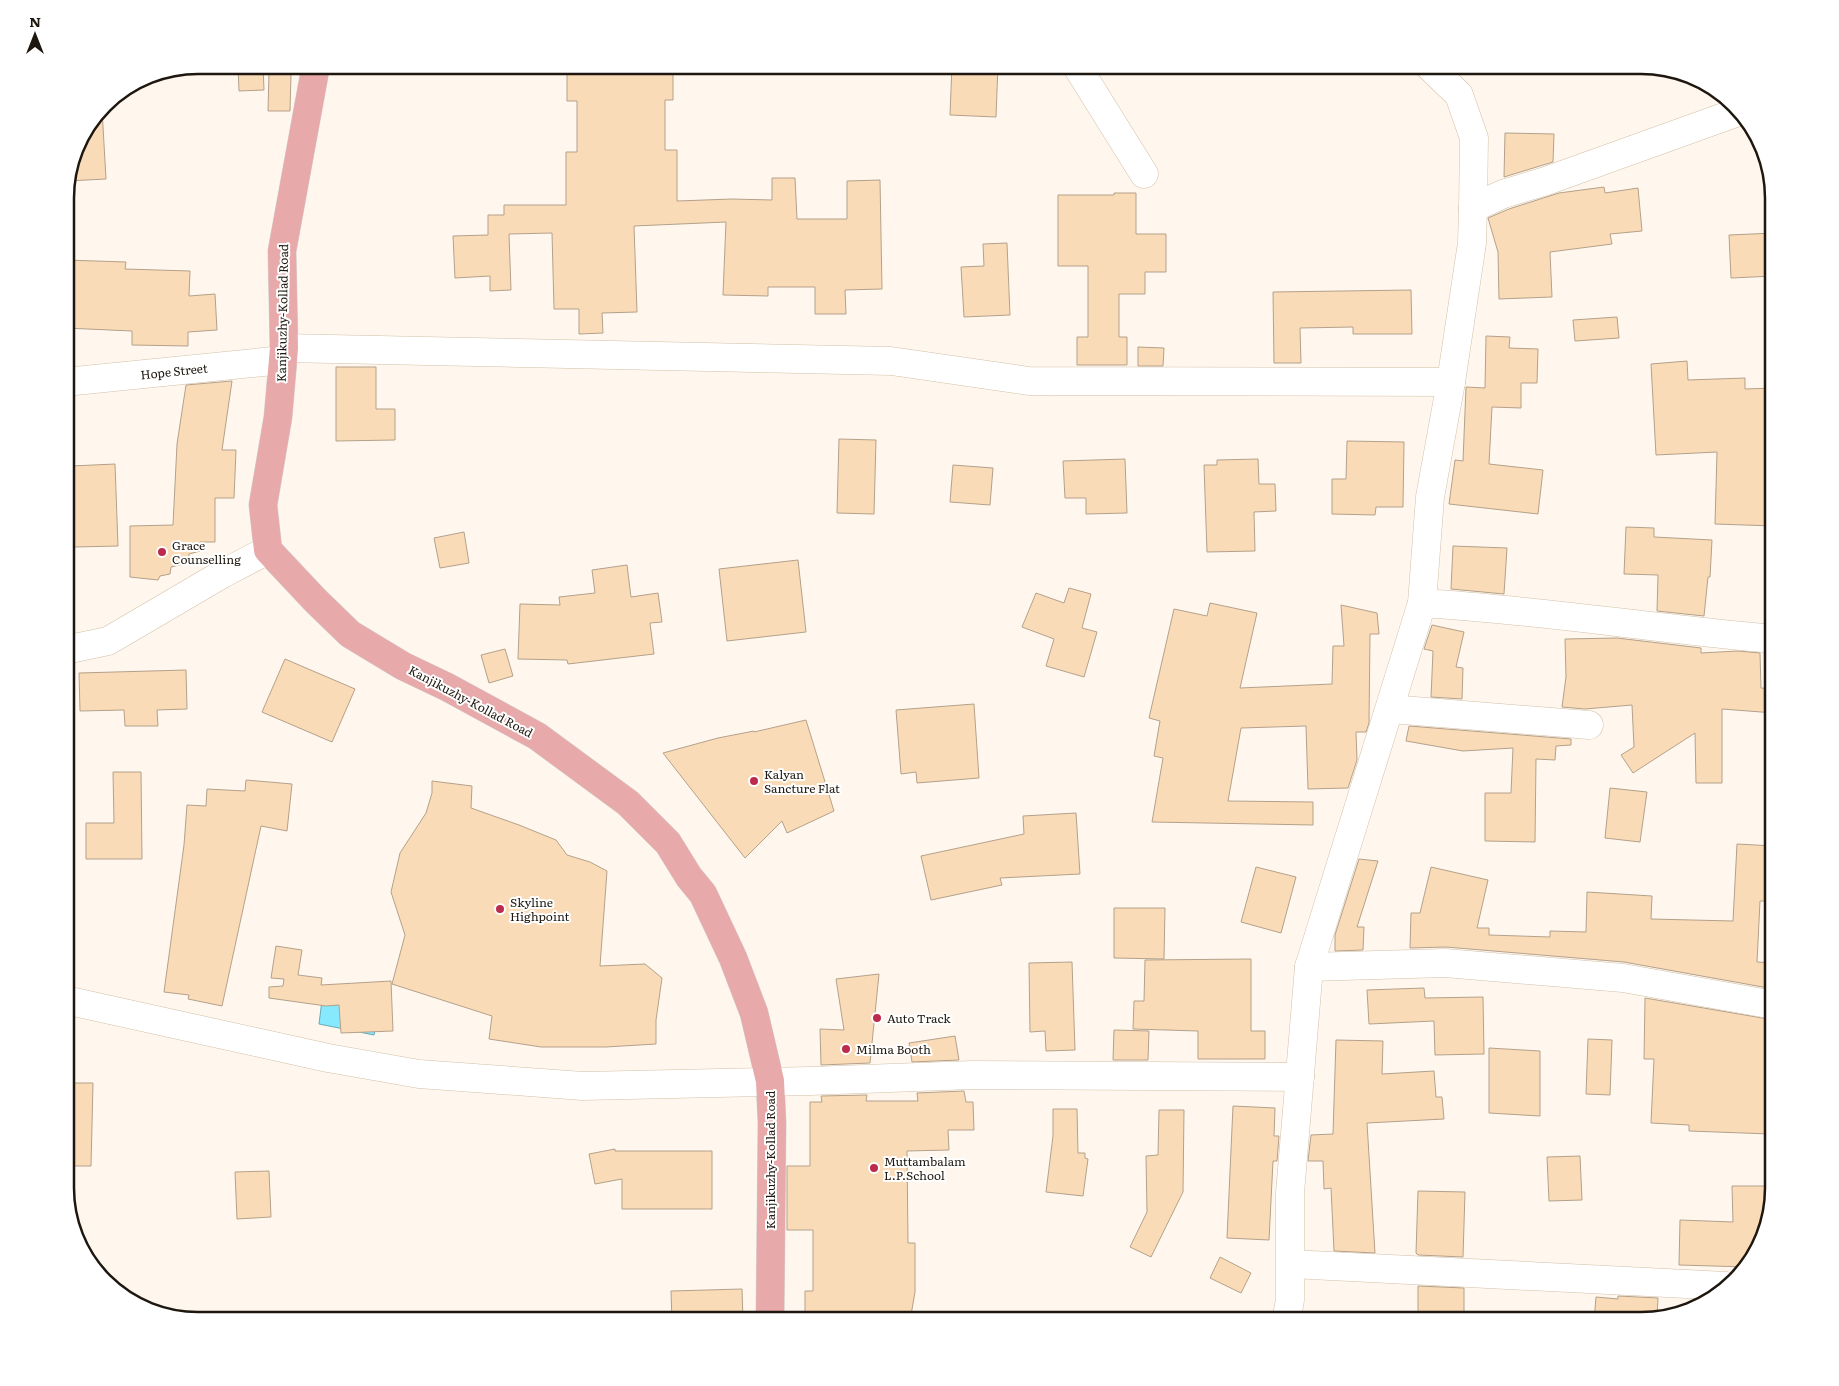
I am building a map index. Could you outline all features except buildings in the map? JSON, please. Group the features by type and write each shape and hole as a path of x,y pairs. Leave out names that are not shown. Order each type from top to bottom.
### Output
{"main road":[{"name":"Kanjikuzhy-Kollad Road","path":"314,74 282,251 283,354 278,417 263,505 268,550 350,634 403,666 447,687 537,736 583,768 628,803 668,843 688,877 702,894 733,958 754,1013 770,1081 772,1123 770,1312"}],"street":[{"path":"1082,74 1144,174"},
{"path":"1288,1312 1291,1264 1290,1193 1309,967 1422,603 1430,498 1451,382 1472,243 1474,138 1459,95 1437,74"},
{"path":"1473,208 1503,194 1555,178 1733,114"},
{"name":"Hope Street","path":"74,381 283,354 891,361 1029,381 1451,382"},
{"path":"74,648 108,641 224,572 268,550"},
{"path":"1422,603 1484,607 1676,630 1765,638"},
{"path":"1390,709 1589,726"},
{"path":"1309,967 1454,964 1623,978 1765,1003"},
{"path":"74,1002 328,1058 419,1074 583,1086 810,1081 972,1074 1300,1077"},
{"path":"1291,1264 1718,1286"}],"water":[{"path":"322,1000 380,1009 374,1035 319,1024"}],"place":[{"name":"Grace Counselling","path":"162,552"},
{"name":"Kalyan Sancture Flat","path":"754,781"},
{"name":"Skyline Highpoint","path":"500,909"},
{"name":"Auto Track","path":"877,1018"},
{"name":"Milma Booth","path":"846,1049"},
{"name":"Muttambalam L.P.School","path":"874,1168"}]}
